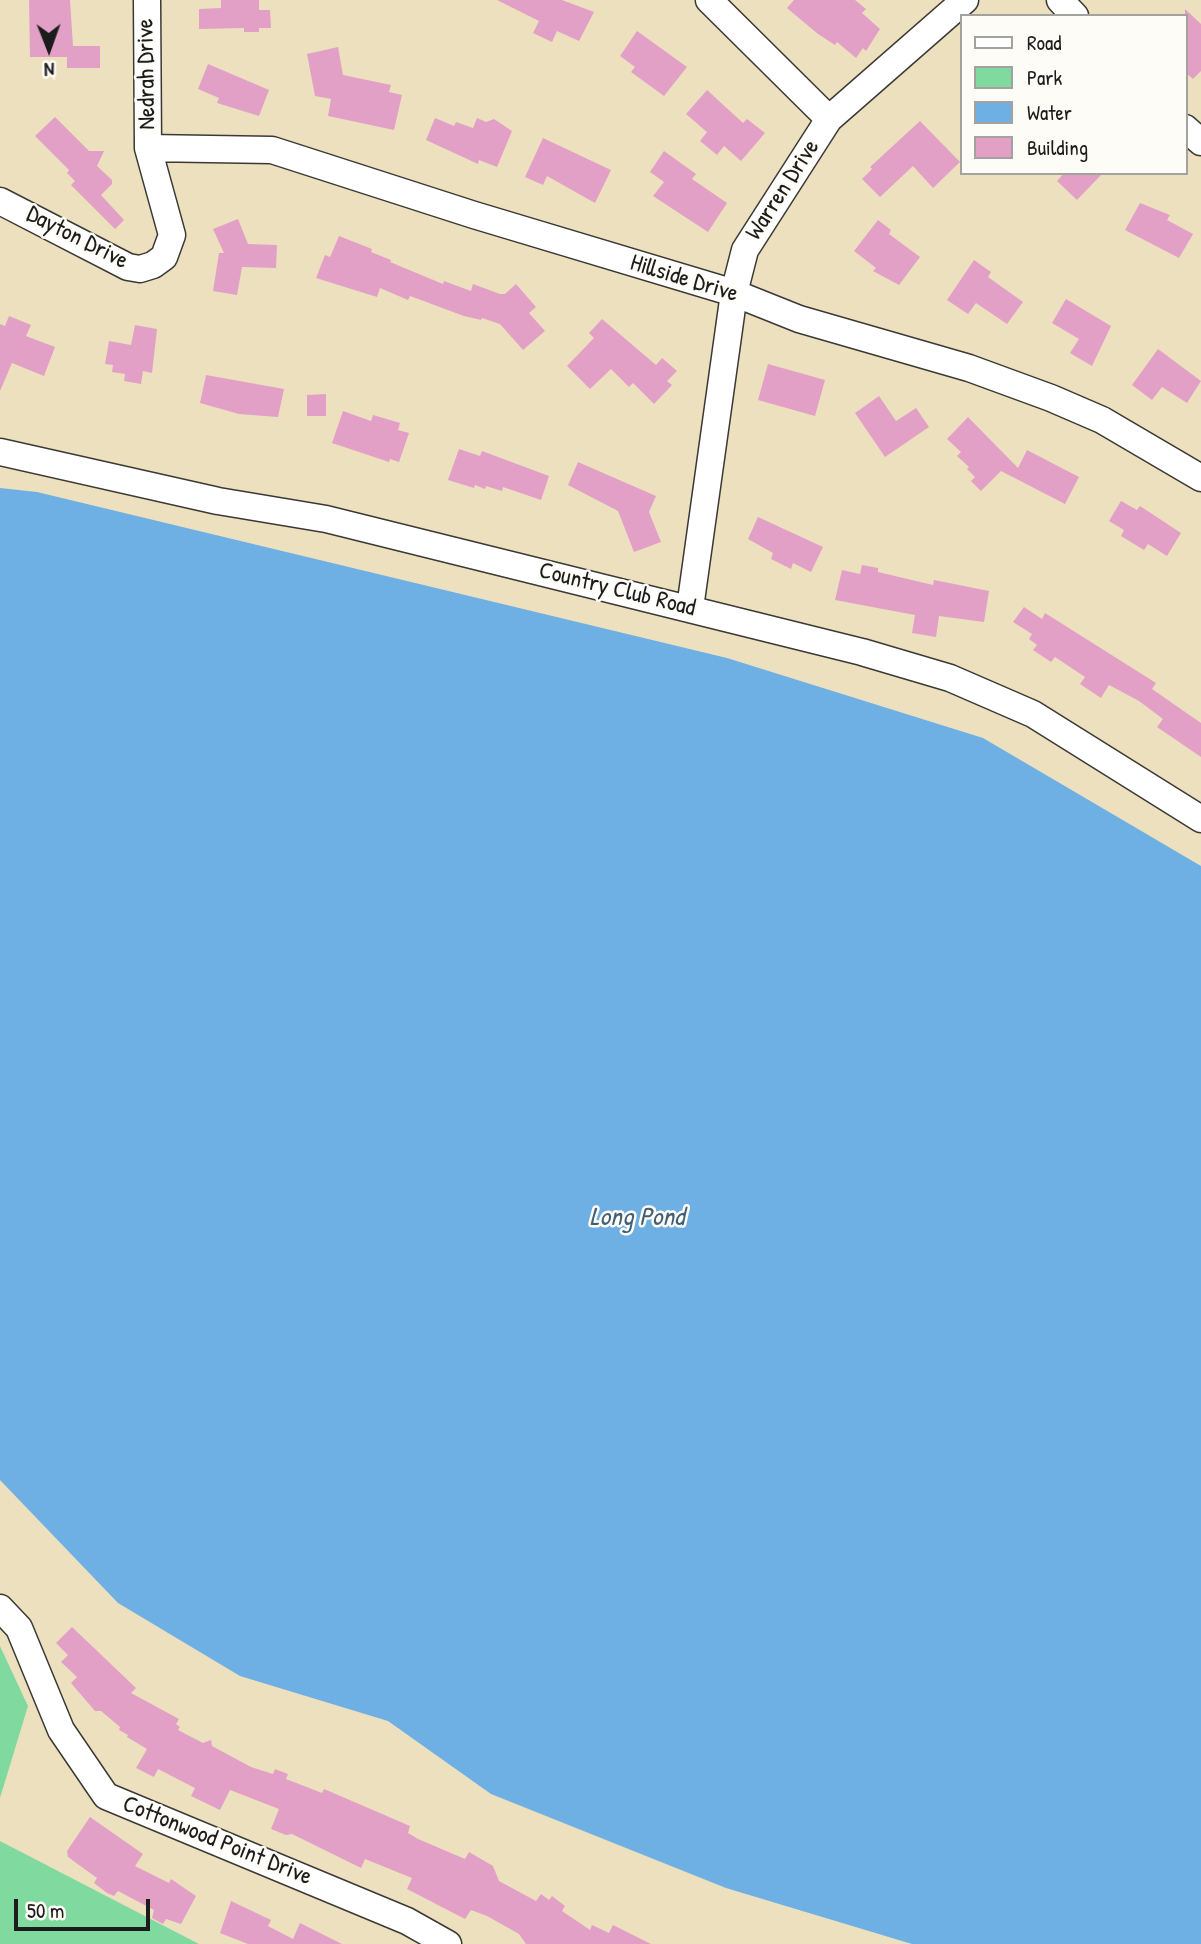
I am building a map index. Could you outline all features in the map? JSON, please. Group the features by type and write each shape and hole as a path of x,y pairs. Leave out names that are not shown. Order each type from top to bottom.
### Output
{"street":[{"name":"Nedrah Drive","path":"147,0 148,148"},
{"path":"709,0 829,119"},
{"name":"Warren Drive","path":"690,608 734,293 745,250 829,119 965,0"},
{"path":"1060,0 1073,14"},
{"path":"1187,130 1201,142"},
{"name":"Dayton Drive","path":"0,201 22,209 74,242 128,267 140,269 153,265 164,257 172,235 148,148"},
{"name":"Hillside Drive","path":"148,148 272,149 474,215 734,293 799,319 969,368 1051,398 1111,425 1201,478"},
{"name":"Country Club Road","path":"0,452 218,501 326,519 690,608 862,652 950,678 1033,714 1201,819"},
{"name":"Cottonwood Point Drive","path":"0,1608 19,1628 61,1730 106,1796 407,1921 448,1944"}],"green space":[{"path":"0,1646 28,1706 0,1798"},
{"path":"0,1841 199,1944 0,1944"}],"water":[{"name":"Long Pond","path":"0,488 37,492 727,658 983,738 1201,866 1201,1944 912,1944 726,1888 491,1794 388,1721 240,1676 118,1603 0,1480"}],"building":[{"path":"29,0 70,0 73,46 100,46 100,68 67,68 67,57 30,57"},
{"path":"221,0 259,0 259,10 270,10 271,28 259,28 259,32 244,32 244,28 199,29 199,9 221,8"},
{"path":"497,0 562,0 594,12 579,41 557,31 552,42 533,33 539,21"},
{"path":"794,0 855,0 866,9 862,13 880,29 866,51 863,48 856,58 837,42 835,45 818,34 787,8"},
{"path":"1185,9 1201,24 1201,71 1193,79 1187,74"},
{"path":"637,31 687,67 664,96 631,72 635,67 620,56"},
{"path":"338,47 343,75 391,85 389,92 402,95 394,130 328,116 331,99 315,96 307,54"},
{"path":"208,64 269,90 259,116 217,103 219,98 198,89"},
{"path":"707,90 743,123 747,119 765,133 741,161 724,146 717,155 700,141 707,132 686,114"},
{"path":"55,117 89,151 104,151 97,166 112,180 112,184 101,195 124,220 115,229 71,185 75,181 67,173 69,170 35,136"},
{"path":"435,118 454,126 456,122 473,128 477,118 486,122 494,119 512,131 497,167 479,160 478,164 426,140"},
{"path":"920,121 960,162 933,188 913,166 880,197 862,179 872,169 870,167"},
{"path":"543,138 611,170 595,203 547,176 543,185 525,177"},
{"path":"664,151 696,174 692,179 727,203 708,232 653,196 664,182 650,172"},
{"path":"1062,175 1101,175 1077,200 1057,181"},
{"path":"1140,203 1170,215 1167,220 1193,234 1179,258 1125,230"},
{"path":"238,219 248,244 277,245 276,268 242,267 237,295 213,291 219,253 224,253 213,229"},
{"path":"878,220 891,230 889,234 920,257 899,285 873,271 876,268 854,251"},
{"path":"339,236 372,249 371,252 391,260 390,262 443,284 444,281 471,291 473,284 505,294 516,284 536,307 529,313 545,331 523,350 500,324 464,316 410,296 408,300 380,288 377,297 316,278 325,255 330,257"},
{"path":"974,260 991,272 988,277 1023,302 1007,324 976,303 968,314 947,300"},
{"path":"1066,299 1111,326 1092,366 1070,353 1079,339 1052,323"},
{"path":"9,316 31,325 26,336 55,347 44,376 12,363 0,391 0,324 5,326"},
{"path":"602,319 656,365 662,358 677,371 667,381 672,385 654,404 633,383 629,387 611,369 590,389 567,366 594,338 589,333"},
{"path":"135,325 157,329 152,373 143,371 141,384 124,381 125,374 112,372 113,365 105,364 109,341 131,345"},
{"path":"1158,349 1201,381 1187,403 1162,387 1152,400 1132,385"},
{"path":"768,364 825,380 815,416 758,400"},
{"path":"206,375 284,389 278,417 239,414 200,403"},
{"path":"326,394 326,416 307,416 307,395"},
{"path":"879,396 896,421 916,408 929,427 885,457 855,413"},
{"path":"343,411 371,421 373,415 400,423 398,430 409,433 399,462 390,459 389,462 332,443"},
{"path":"968,417 1018,468 1027,450 1079,477 1065,504 1001,471 981,491 971,481 975,477 967,469 969,467 957,456 961,452 947,439"},
{"path":"459,449 480,456 482,451 549,476 541,500 503,487 502,491 486,486 485,489 475,485 474,488 448,480"},
{"path":"578,462 656,496 649,512 661,542 634,552 618,511 568,485"},
{"path":"1121,501 1137,510 1140,506 1181,533 1167,556 1148,544 1144,550 1121,536 1124,530 1109,521"},
{"path":"758,517 823,547 811,572 793,563 791,569 771,559 773,553 748,539"},
{"path":"862,565 878,568 878,572 933,585 934,580 989,591 984,622 939,616 936,637 912,633 915,615 835,600 842,570 860,574"},
{"path":"1024,607 1042,619 1045,613 1156,683 1152,689 1201,723 1201,757 1157,727 1163,719 1139,701 1109,685 1101,698 1080,684 1085,677 1055,657 1051,662 1033,650 1037,645 1029,639 1032,634 1013,622"},
{"path":"72,1627 136,1688 131,1693 179,1719 176,1724 180,1727 178,1730 203,1743 211,1740 212,1746 251,1767 273,1774 275,1769 288,1774 286,1779 322,1793 324,1789 410,1826 408,1833 418,1839 465,1859 469,1852 493,1866 499,1881 536,1901 541,1894 549,1900 552,1896 565,1906 562,1911 590,1930 592,1925 609,1933 613,1925 651,1944 526,1944 519,1934 487,1916 471,1910 465,1919 407,1889 412,1878 365,1859 361,1868 292,1834 286,1835 271,1829 279,1809 230,1790 220,1810 191,1796 195,1788 158,1769 154,1777 136,1768 147,1749 127,1737 128,1735 119,1730 120,1727 101,1711 95,1711 71,1683 77,1677 61,1662 68,1655 56,1643"},
{"path":"90,1817 143,1854 135,1866 169,1883 171,1879 196,1896 181,1924 166,1919 163,1924 152,1918 154,1910 118,1891 114,1896 107,1893 94,1883 97,1878 68,1857 67,1851"},
{"path":"231,1901 271,1920 268,1926 293,1939 300,1923 342,1944 248,1944 220,1933"}]}
